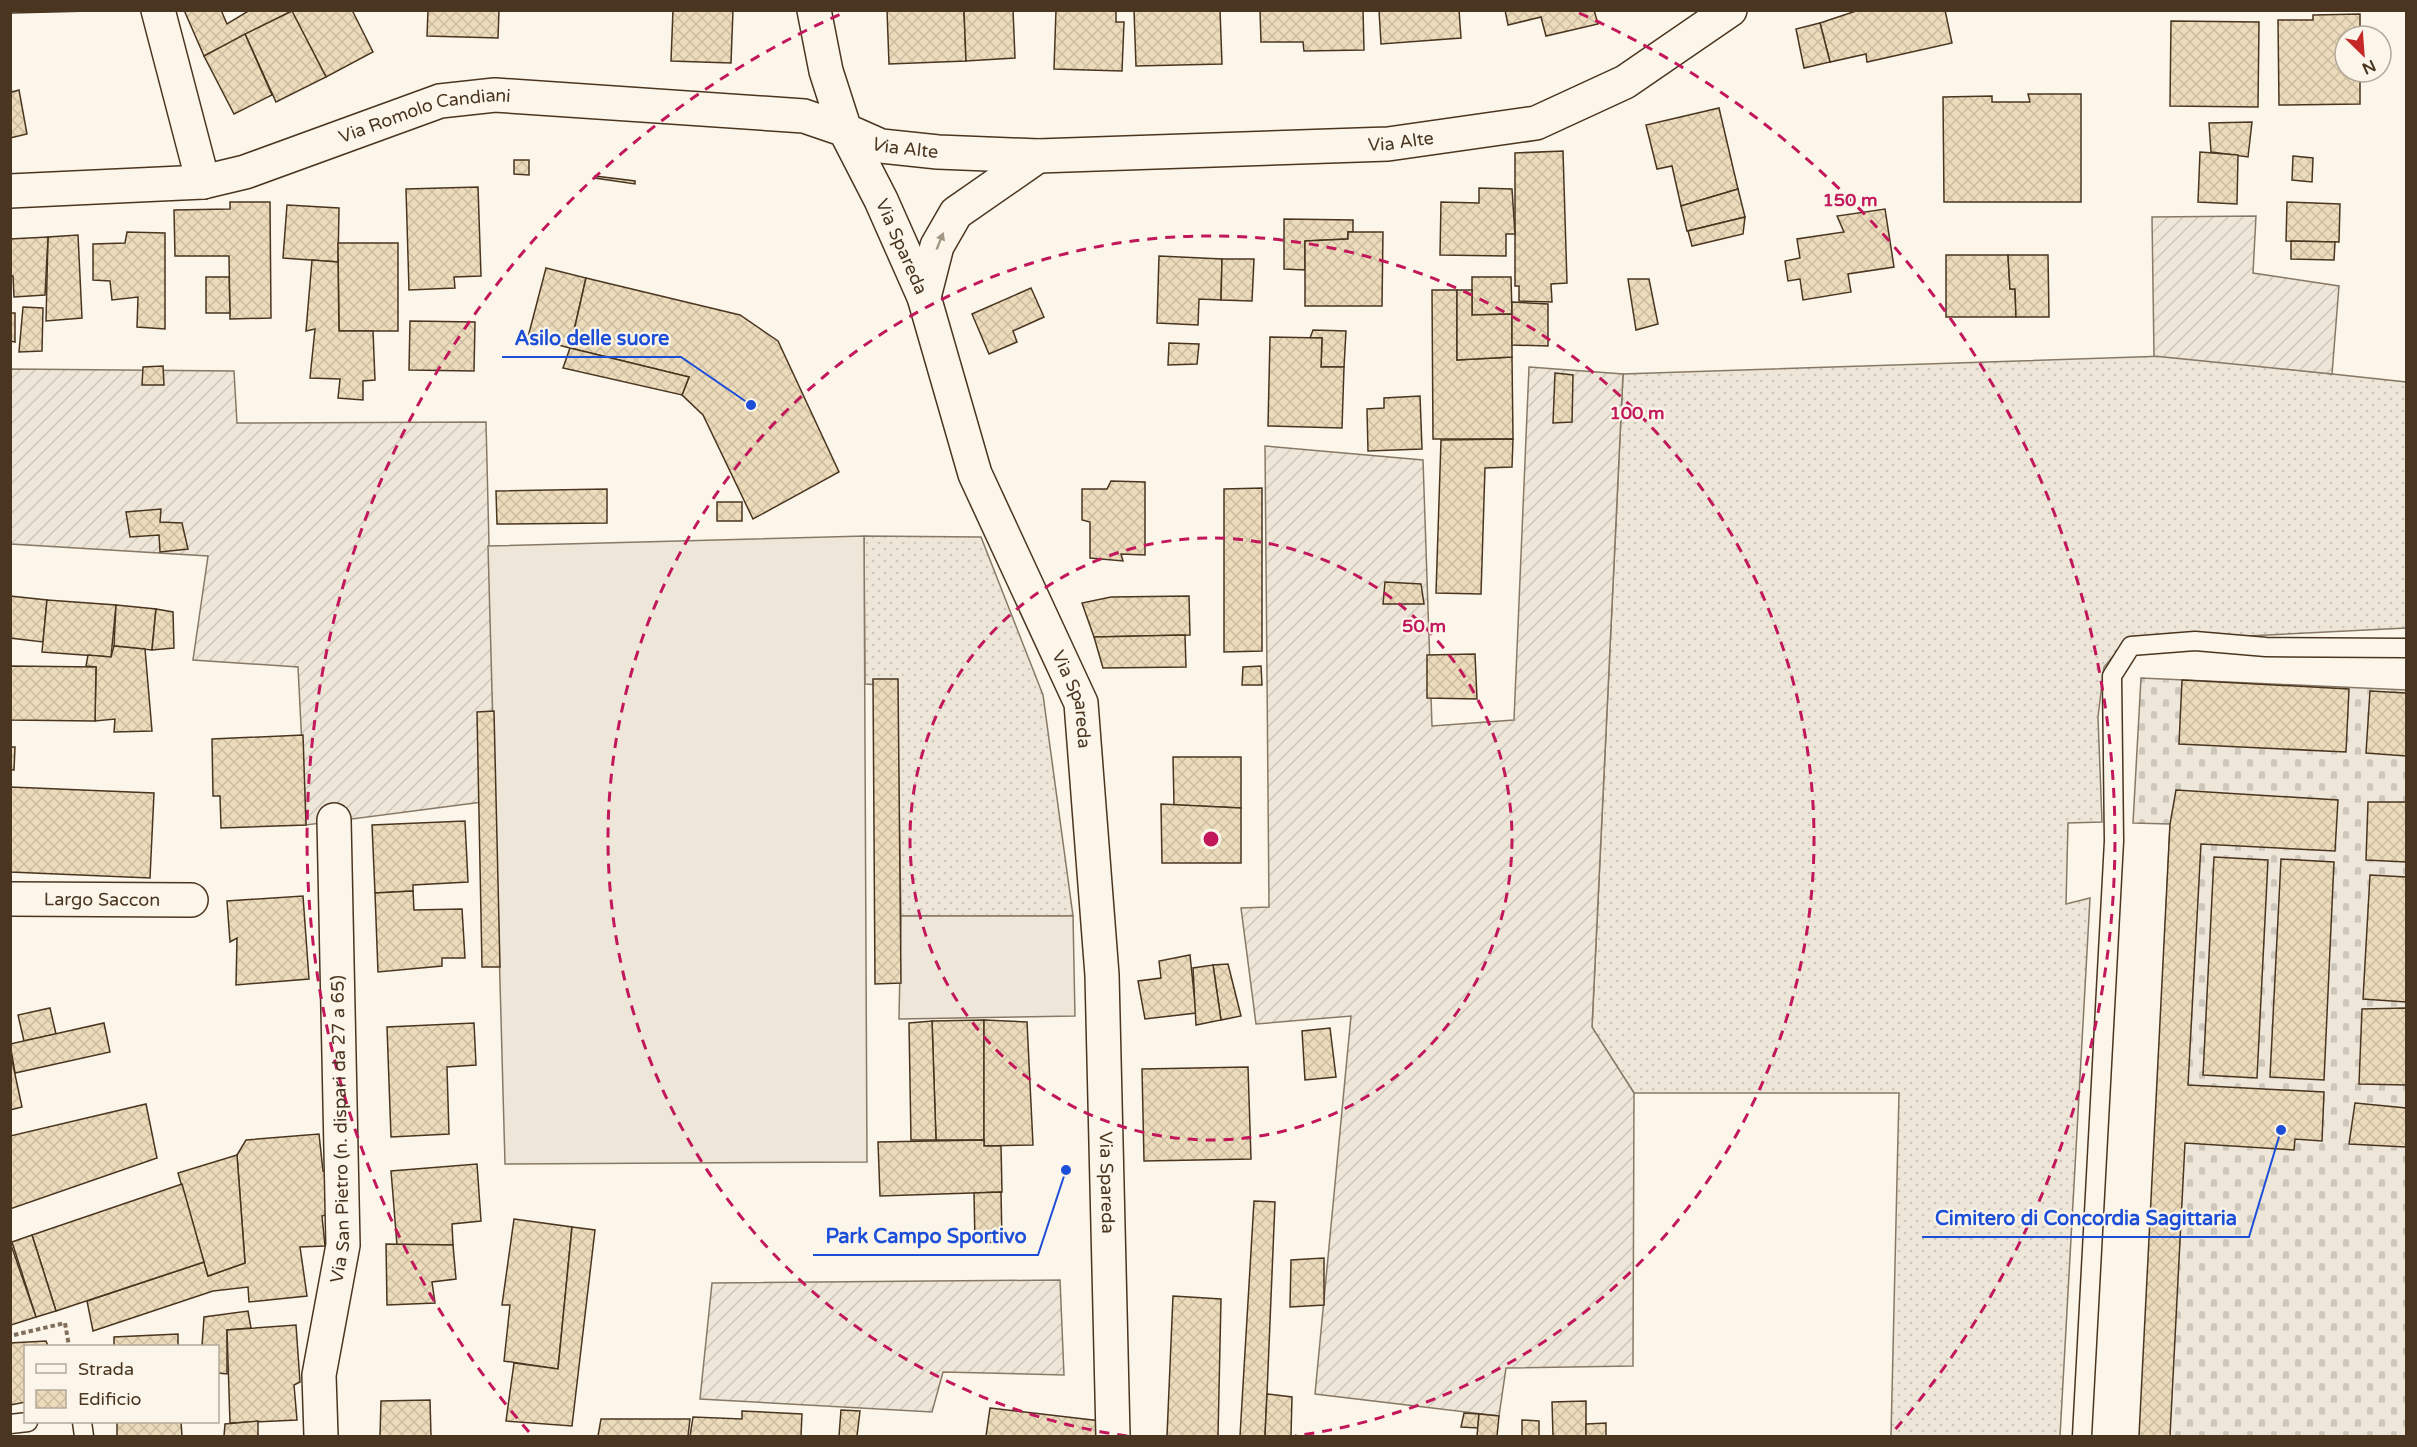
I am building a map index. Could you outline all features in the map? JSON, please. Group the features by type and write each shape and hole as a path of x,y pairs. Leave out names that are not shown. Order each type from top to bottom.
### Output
{"street":[{"path":"158,10 203,182"},
{"name":"Via Spareda","path":"814,10 826,71 845,130 881,200 924,297 975,474 1081,703 1102,975 1113,1437"},
{"name":"Via Alte","path":"845,130 881,146 938,152 1038,156 1388,144 1536,123 1625,82 1730,10"},
{"name":"Via Romolo Candiani","path":"10,191 203,182 245,172 440,101 495,95 804,117 845,130"},
{"path":"924,297 937,246 956,213 1038,156"},
{"name":"Via San Pietro (n. dispari da 27 a 65)","path":"321,1437 319,1375 343,1245 334,820"},
{"name":"Largo Saccon","path":"10,899 191,900"}],"lane":[{"path":"2082,1437 2114,841 2112,676 2131,646 2195,641 2266,647 2406,648"}],"path":[{"path":"14,1335 65,1323 69,1345"}],"green space":[{"path":"2256,216 2253,273 2339,286 2332,374 2154,356 2152,217"},
{"path":"2166,356 2406,382 2406,628 2125,642 2104,667 2098,717 2102,822 2068,823 2066,904 2090,898 2060,1436 1891,1436 1899,1093 1634,1093 1592,1028 1623,374"},
{"path":"1529,367 1623,374 1592,1027 1634,1093 1633,1366 1506,1368 1499,1416 1315,1394 1351,1016 1256,1024 1241,908 1269,907 1265,446 1423,460 1432,726 1514,720"},
{"path":"10,369 234,371 237,423 486,422 495,791 490,801 306,825 298,667 193,660 208,556 11,544"},
{"path":"864,536 981,537 1043,695 1073,916 901,916 897,686 865,684"},
{"path":"864,536 867,1162 505,1164 488,546"},
{"path":"2141,678 2406,690 2406,1436 2142,1436 2170,824 2133,823"},
{"path":"901,916 1073,916 1075,1016 899,1019"},
{"path":"1060,1280 1064,1375 943,1372 932,1412 700,1399 712,1283"}],"building":[{"path":"12,10 130,10 12,13"},
{"path":"184,10 221,10 227,24 250,10 292,11 204,56"},
{"path":"291,10 352,10 373,52 326,77"},
{"path":"428,10 499,10 498,38 427,36"},
{"path":"673,10 733,10 731,63 671,61"},
{"path":"887,10 964,10 966,61 889,64"},
{"path":"964,10 1013,10 1015,58 966,61"},
{"path":"1056,10 1116,10 1116,22 1124,22 1122,71 1054,69"},
{"path":"1134,10 1220,10 1222,64 1136,66"},
{"path":"1260,10 1363,10 1364,50 1304,51 1303,42 1261,42"},
{"path":"1379,10 1459,10 1461,38 1381,44"},
{"path":"1505,10 1594,10 1598,24 1546,36 1541,17 1508,25"},
{"path":"1859,10 1945,10 1952,43 1867,62 1866,54 1830,62 1820,23"},
{"path":"292,11 326,77 276,102 245,34"},
{"path":"2360,14 2360,24 2333,24 2333,84 2360,84 2360,104 2279,105 2278,20 2313,20 2313,15"},
{"path":"2171,21 2259,22 2258,107 2170,106"},
{"path":"1820,23 1830,62 1804,68 1796,29"},
{"path":"245,34 272,95 234,114 204,56"},
{"path":"10,86 12,92 19,90 27,134 10,138"},
{"path":"2028,94 2081,94 2081,202 1944,202 1943,97 1992,96 1992,102 2030,102"},
{"path":"1719,108 1738,189 1681,206 1672,166 1657,169 1646,125"},
{"path":"2252,122 2248,157 2211,152 2209,123"},
{"path":"1563,151 1567,283 1551,284 1552,302 1519,301 1519,286 1515,286 1515,153"},
{"path":"2200,152 2238,155 2237,204 2198,202"},
{"path":"2293,156 2313,158 2312,182 2292,180"},
{"path":"514,160 529,160 529,175 514,174"},
{"path":"595,176 635,181 635,184 595,178"},
{"path":"478,187 481,276 454,277 455,288 409,290 406,189"},
{"path":"1479,188 1512,189 1515,234 1506,234 1506,256 1440,255 1441,202 1479,203"},
{"path":"1738,189 1745,217 1687,231 1681,206"},
{"path":"230,202 270,202 271,318 230,319 229,256 175,256 174,210 230,209"},
{"path":"2287,202 2340,204 2339,242 2286,241"},
{"path":"287,205 339,208 338,262 283,258"},
{"path":"1885,209 1894,267 1848,274 1851,292 1803,300 1800,279 1788,281 1785,261 1800,258 1797,239 1844,232 1837,216"},
{"path":"1745,217 1743,234 1692,246 1688,231"},
{"path":"1284,219 1353,220 1353,232 1348,232 1348,239 1305,241 1305,270 1284,269"},
{"path":"127,232 165,233 165,329 137,327 138,297 112,300 110,281 93,280 93,244 125,243"},
{"path":"1348,232 1383,232 1382,306 1305,306 1305,241 1348,239"},
{"path":"78,235 82,318 46,321 48,237"},
{"path":"48,237 45,295 14,297 13,276 10,276 10,239"},
{"path":"2291,241 2335,242 2334,260 2291,259"},
{"path":"338,243 398,243 398,331 339,331"},
{"path":"1946,255 2008,255 2010,289 2015,289 2016,317 1946,317"},
{"path":"2008,255 2048,255 2049,317 2016,317 2015,289 2010,289"},
{"path":"1159,256 1222,259 1221,300 1199,299 1198,325 1157,323"},
{"path":"1222,259 1254,259 1252,301 1221,300"},
{"path":"312,260 338,262 339,331 373,331 375,380 363,381 363,400 338,398 340,379 310,378 315,329 306,331"},
{"path":"546,268 586,278 570,348 528,337"},
{"path":"206,277 229,277 230,313 206,313"},
{"path":"1472,277 1511,277 1512,314 1472,315"},
{"path":"586,278 740,315 778,341 839,472 753,519 703,415 682,395 689,377 570,348"},
{"path":"1628,279 1649,279 1658,324 1636,330"},
{"path":"1031,288 1044,317 1013,331 1017,342 989,354 972,314"},
{"path":"1432,290 1457,290 1457,360 1512,357 1513,439 1433,439"},
{"path":"1457,290 1472,290 1472,315 1512,314 1512,357 1457,360"},
{"path":"1512,302 1548,304 1548,346 1512,345"},
{"path":"23,307 43,308 42,351 19,352"},
{"path":"10,313 15,313 15,342 10,341"},
{"path":"410,321 475,322 474,371 409,370"},
{"path":"1313,330 1346,331 1344,367 1321,367 1322,338 1310,338"},
{"path":"1270,337 1322,338 1321,367 1344,367 1342,428 1268,426"},
{"path":"1169,343 1199,344 1197,364 1168,365"},
{"path":"570,348 689,377 682,395 563,368"},
{"path":"163,366 164,385 142,385 143,367"},
{"path":"1555,373 1573,375 1572,422 1553,423"},
{"path":"1420,396 1422,449 1368,451 1367,409 1384,408 1384,398"},
{"path":"1513,439 1512,467 1485,468 1481,594 1436,593 1441,440"},
{"path":"1111,481 1145,482 1145,555 1121,554 1123,561 1090,558 1090,522 1082,520 1082,489 1107,489"},
{"path":"1262,488 1262,651 1224,652 1224,489"},
{"path":"607,489 607,523 497,524 496,491"},
{"path":"717,502 742,502 742,521 717,521"},
{"path":"161,509 160,522 182,523 188,549 160,552 159,535 130,537 126,512"},
{"path":"1385,582 1421,584 1424,604 1383,604"},
{"path":"10,596 47,600 43,642 10,638"},
{"path":"1189,596 1190,635 1094,637 1082,603 1111,597"},
{"path":"47,600 116,605 111,657 42,652"},
{"path":"116,605 156,609 152,650 114,646"},
{"path":"156,609 173,612 174,648 152,650"},
{"path":"1185,635 1186,667 1103,668 1094,637"},
{"path":"114,646 145,649 152,731 114,732 115,719 95,721 96,667 86,666 88,655 111,657"},
{"path":"1475,654 1477,699 1427,698 1427,655"},
{"path":"10,666 96,667 95,721 10,720"},
{"path":"1261,666 1262,685 1242,685 1243,667"},
{"path":"873,679 898,679 901,983 875,984"},
{"path":"2182,680 2349,689 2346,752 2179,744"},
{"path":"2370,691 2406,693 2406,756 2366,753"},
{"path":"494,711 500,967 482,967 477,712"},
{"path":"303,735 306,825 221,828 220,796 213,796 212,739"},
{"path":"10,747 15,747 14,770 10,770"},
{"path":"1173,757 1241,757 1241,808 1174,805"},
{"path":"10,787 154,793 150,878 10,872"},
{"path":"2176,790 2338,800 2335,851 2201,844 2188,1085 2324,1092 2322,1141 2295,1139 2294,1150 2185,1143 2170,1436 2139,1436 2170,824"},
{"path":"2368,802 2406,802 2406,862 2366,860"},
{"path":"1161,804 1241,808 1241,863 1162,863"},
{"path":"465,821 468,882 413,885 413,891 375,893 372,825"},
{"path":"2214,857 2268,860 2257,1078 2203,1075"},
{"path":"2281,859 2334,862 2324,1080 2270,1077"},
{"path":"2370,875 2406,877 2406,1002 2363,999"},
{"path":"413,891 414,910 462,909 465,958 442,958 442,966 378,972 375,893"},
{"path":"303,896 309,979 236,985 237,938 230,942 227,901"},
{"path":"1190,955 1196,1013 1145,1019 1138,981 1161,978 1159,961"},
{"path":"1228,964 1241,1016 1221,1020 1213,965"},
{"path":"1213,965 1221,1020 1196,1025 1193,968"},
{"path":"50,1008 56,1034 24,1041 18,1015"},
{"path":"2406,1008 2406,1085 2359,1084 2362,1009"},
{"path":"984,1020 984,1140 936,1140 932,1021"},
{"path":"984,1020 1027,1022 1033,1145 984,1146"},
{"path":"932,1021 936,1140 911,1140 909,1023"},
{"path":"104,1023 110,1052 15,1073 10,1044"},
{"path":"474,1023 476,1065 447,1067 449,1134 391,1137 387,1027"},
{"path":"1330,1028 1336,1077 1305,1080 1302,1031"},
{"path":"10,1051 22,1107 10,1110"},
{"path":"1248,1067 1251,1159 1144,1161 1142,1069"},
{"path":"2355,1103 2406,1108 2406,1147 2349,1144"},
{"path":"146,1104 157,1158 10,1209 10,1136"},
{"path":"319,1134 323,1171 327,1170 332,1213 322,1216 325,1246 300,1247 307,1296 249,1302 248,1287 213,1291 93,1331 87,1301 204,1262 208,1276 245,1263 237,1155 246,1140"},
{"path":"984,1140 984,1146 1001,1146 1002,1192 880,1196 878,1142"},
{"path":"237,1155 245,1263 208,1276 178,1173"},
{"path":"477,1164 481,1221 452,1224 453,1245 397,1245 391,1171"},
{"path":"182,1184 204,1262 56,1311 32,1235"},
{"path":"1001,1192 1002,1242 975,1243 974,1193"},
{"path":"1254,1201 1275,1202 1265,1436 1240,1436"},
{"path":"514,1219 572,1227 558,1369 504,1361 510,1305 502,1305"},
{"path":"572,1227 595,1230 572,1426 506,1421 514,1363 558,1369"},
{"path":"32,1235 56,1311 36,1317 12,1242"},
{"path":"10,1242 36,1317 11,1325 10,1325"},
{"path":"386,1244 453,1245 456,1279 432,1282 435,1303 387,1305"},
{"path":"1324,1258 1324,1305 1290,1307 1291,1260"},
{"path":"1173,1296 1221,1299 1218,1436 1167,1436"},
{"path":"248,1311 251,1328 227,1330 227,1374 219,1373 219,1345 202,1345 204,1317"},
{"path":"296,1325 300,1382 294,1385 297,1420 230,1423 227,1330"},
{"path":"178,1334 178,1345 114,1345 114,1337"},
{"path":"46,1341 48,1345 24,1345 24,1402 10,1405 10,1343"},
{"path":"1267,1394 1292,1397 1291,1436 1265,1436"},
{"path":"430,1400 431,1436 380,1436 381,1401"},
{"path":"1586,1401 1586,1436 1553,1436 1552,1402"},
{"path":"990,1408 1101,1421 1100,1436 986,1436"},
{"path":"841,1410 860,1411 857,1436 839,1436"},
{"path":"742,1411 802,1414 801,1436 690,1436 693,1417 742,1419"},
{"path":"1464,1413 1479,1414 1478,1428 1461,1427"},
{"path":"1479,1414 1499,1416 1497,1436 1477,1436"},
{"path":"601,1419 690,1419 688,1436 598,1436"},
{"path":"1522,1420 1539,1421 1539,1436 1522,1436"},
{"path":"258,1421 258,1436 224,1436 225,1424"},
{"path":"117,1423 181,1423 182,1436 117,1436"},
{"path":"1606,1423 1606,1436 1586,1436 1586,1424"}],"place":[{"name":"Asilo delle suore","path":"751,405"},
{"name":"Cimitero di Concordia Sagittaria","path":"2281,1130"},
{"name":"Park Campo Sportivo","path":"1066,1170"}]}
